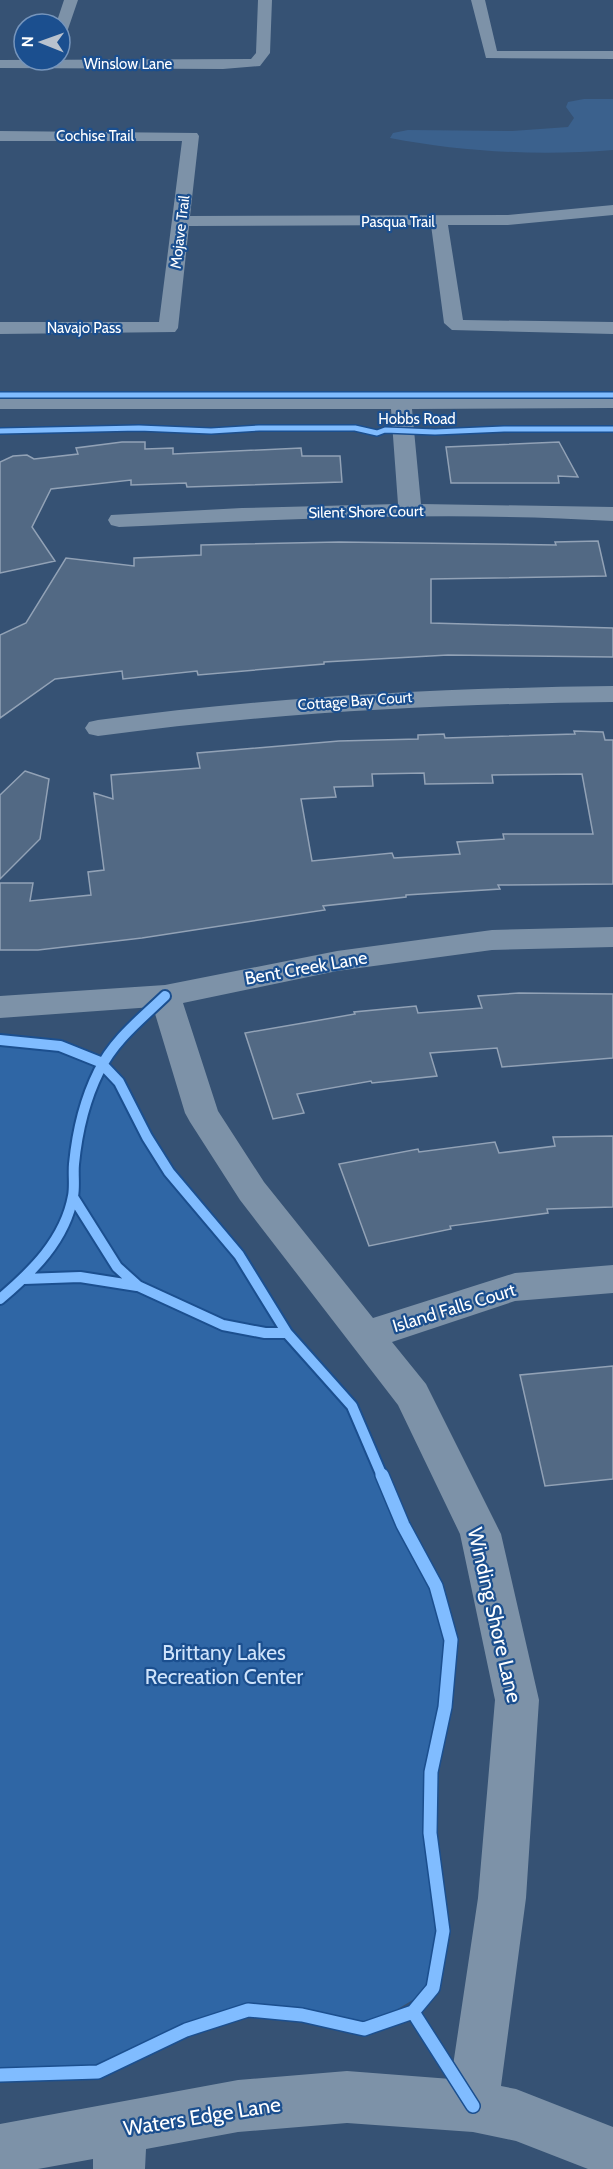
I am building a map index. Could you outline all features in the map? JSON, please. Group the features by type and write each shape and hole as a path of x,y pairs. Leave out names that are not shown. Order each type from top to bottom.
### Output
{"street":[{"name":"Winslow Lane","path":"72,62 224,65 255,63 263,52 265,0"},
{"path":"478,0 491,55 613,55"},
{"name":"Cochise Trail","path":"0,136 191,136"},
{"name":"Mojave Trail","path":"168,328 191,136"},
{"name":"Pasqua Trail","path":"182,221 439,222 560,217 613,210"},
{"path":"439,222 453,322 459,326 613,328"},
{"name":"Navajo Pass","path":"0,328 168,328"},
{"name":"Hobbs Road","path":"401,417 613,402"},
{"name":"Hobbs Road","path":"0,403 80,417"},
{"name":"Hobbs Road","path":"0,419 80,417 613,418"},
{"path":"401,417 410,511"},
{"name":"Silent Shore Court","path":"119,520 229,514 410,511 613,514"},
{"name":"Cottage Bay Court","path":"99,728 188,715 409,697 613,694"},
{"name":"Bent Creek Lane","path":"0,1007 165,996 337,961 492,940 613,937"},
{"name":"Winding Shore Lane","path":"165,996 202,1113 252,1191 412,1395 480,1534 517,1700 502,1898 473,2106"},
{"name":"Island Falls Court","path":"367,1335 515,1287 613,1279"},
{"name":"Waters Edge Lane","path":"0,2150 120,2149 238,2106 347,2097 473,2106 516,2115 613,2153"}],"path":[{"path":"0,431 80,417"},
{"path":"355,428 377,433 385,430 401,417 425,430 435,432 493,429"},
{"path":"148,429 240,429"},
{"path":"548,429 613,429"},
{"path":"0,1299 24,1279 47,1251 63,1224 73,1197 74,1162 80,1130 102,1064 125,1035 165,996"},
{"path":"0,1040 60,1046 102,1064 120,1082 147,1137 170,1172 239,1255 287,1333 352,1406 403,1525 436,1586 451,1640 445,1707 430,1772 430,1833 443,1931 433,1988 413,2012 364,2029 302,2014 248,2010 186,2030 98,2072 0,2075"},
{"path":"73,1197 117,1267 138,1286"},
{"path":"24,1279 80,1277 138,1286 223,1325 265,1333 287,1333"}],"green space":[{"name":"Brittany Lakes Recreation Center","path":"13,1039 60,1046 100,1062 119,1082 147,1137 169,1172 239,1255 287,1333 352,1406 403,1525 436,1586 451,1640 445,1707 431,1772 430,1833 437,1887 433,1988 364,2029 302,2015 248,2010 186,2030 98,2072 0,2075 0,1040"}],"shaded area":[{"path":"584,99 613,99 613,150 557,153 501,152 445,147 390,138 393,133 408,130 512,131 568,127 574,118 566,107 568,102"}],"building":[{"path":"122,442 145,442 145,449 173,448 173,454 301,448 302,456 340,456 342,482 187,487 186,483 131,485 131,480 51,489 32,527 55,561 0,573 0,462 13,456 27,455 34,459 78,454 76,448"},
{"path":"559,442 578,477 558,476 559,483 451,483 446,447"},
{"path":"598,541 606,576 431,579 431,623 613,628 613,657 448,655 324,662 324,664 198,675 197,671 123,679 122,671 55,679 0,718 0,635 26,623 66,558 134,566 134,558 201,555 201,545 339,542 556,545 555,542"},
{"path":"574,731 603,732 605,740 613,740 613,884 498,885 500,889 406,895 406,897 323,906 325,910 142,938 38,950 0,950 0,883 33,883 30,901 91,895 88,872 104,870 94,793 113,799 111,775 200,768 197,753 339,741 418,739 418,735 444,734 445,738 575,734","holes":["424,773 425,784 493,783 492,775 582,774 593,834 503,834 504,839 457,842 460,854 394,858 392,853 312,861 301,799 336,797 334,787 373,786 372,774"]},
{"path":"25,771 49,779 40,839 0,879 0,795"},
{"path":"519,993 613,994 613,1058 502,1067 497,1048 430,1053 437,1076 372,1083 371,1081 297,1094 304,1113 273,1119 245,1033 355,1014 354,1012 416,1006 418,1013 482,1008 478,996"},
{"path":"613,1136 613,1207 547,1209 548,1213 450,1226 451,1229 369,1246 339,1164 418,1149 419,1152 495,1142 499,1153 555,1146 553,1137"},
{"path":"613,1366 613,1479 545,1486 520,1375"}],"cycle path":[{"path":"0,395 613,395"},
{"path":"0,431 139,428 211,431 259,428 355,428 377,433 385,430 435,432 504,429 613,429"},
{"path":"0,1299 46,1254 63,1226 73,1196 74,1165 82,1124 98,1072 124,1036 165,996"},
{"path":"0,1040 60,1046 100,1062 119,1082 147,1137 169,1172 239,1255 287,1333 352,1406 403,1525 436,1586 451,1640 445,1707 431,1772 430,1833 443,1931 433,1988 413,2012 364,2029 302,2015 248,2010 186,2030 98,2072 0,2075"},
{"path":"73,1197 117,1267 138,1286 223,1325 265,1333 287,1333"},
{"path":"24,1279 80,1277 137,1286"},
{"path":"413,2012 473,2106"}]}
